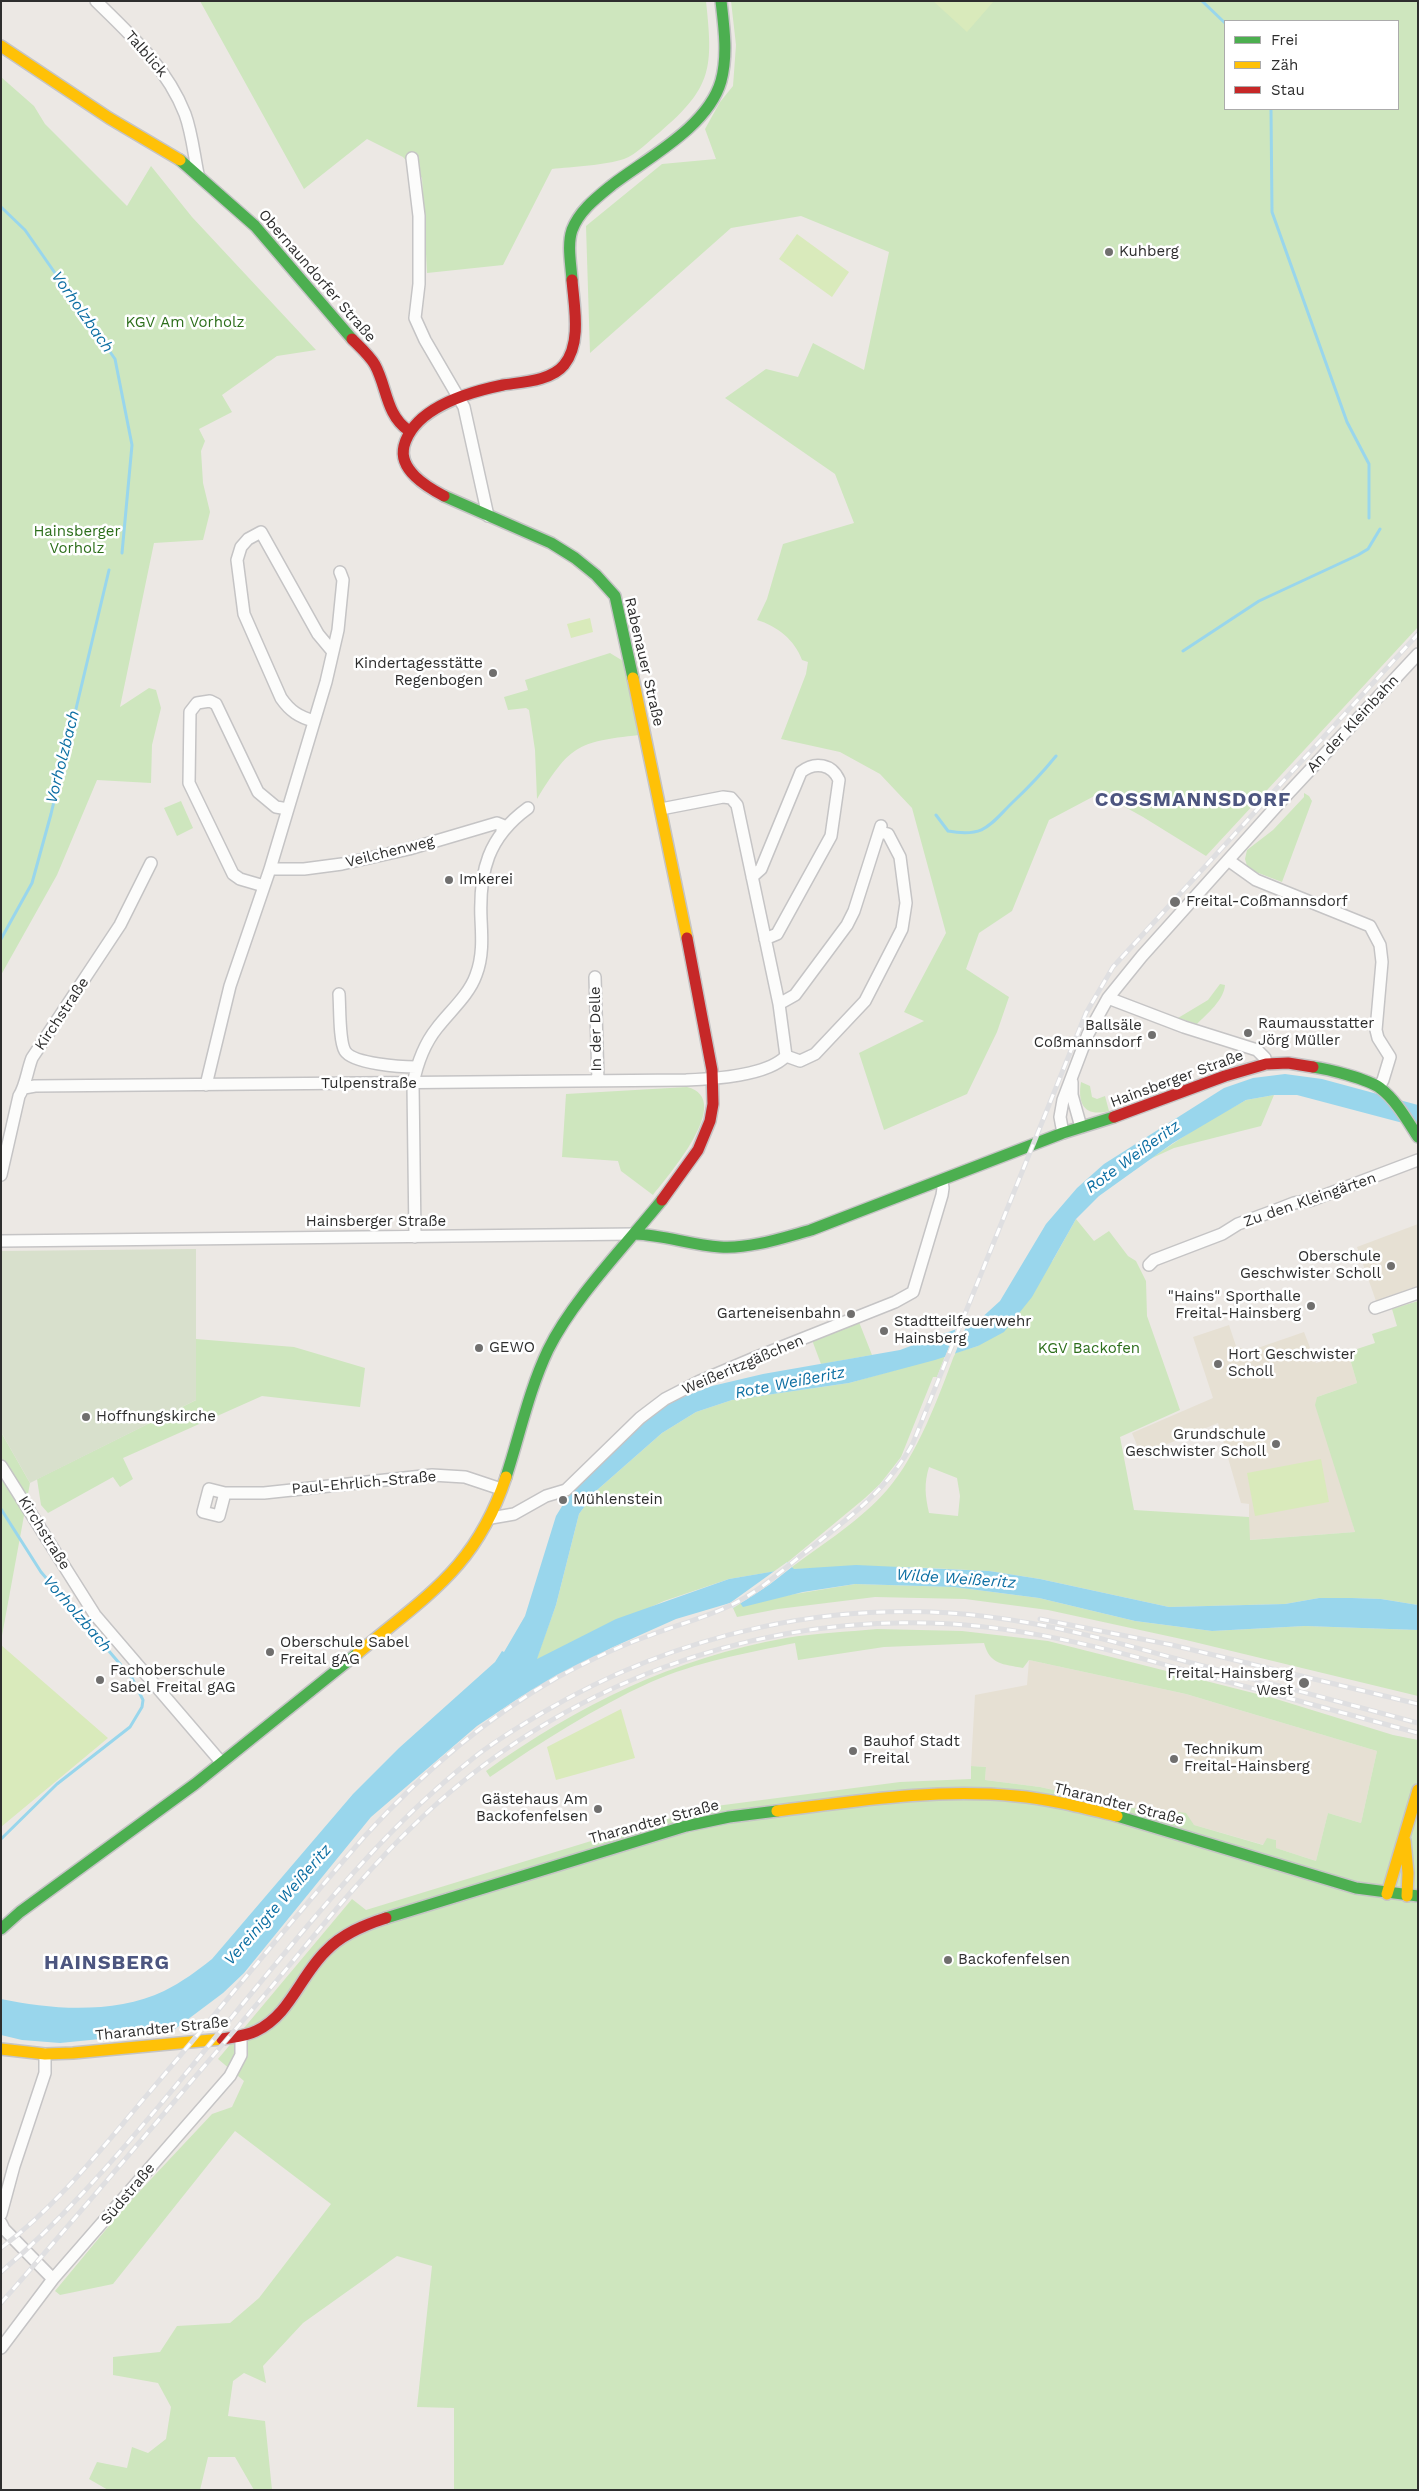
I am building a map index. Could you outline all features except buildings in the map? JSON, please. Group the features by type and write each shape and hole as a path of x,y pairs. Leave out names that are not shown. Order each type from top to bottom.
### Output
{"main road":[{"path":"408,430 417,421 460,399 485,390 554,373 564,364 574,345 575,334 570,238 573,224 585,208 630,170 695,123 718,88 726,43 721,1"},
{"name":"Obernaundorfer Straße","path":"1,46 109,118 153,141 198,174 255,226 281,253 336,321 375,365 390,407 401,425 408,430"},
{"name":"Rabenauer Straße","path":"1,1929 20,1912 160,1812 334,1673 436,1589 467,1556 491,1518 541,1362 573,1311 681,1175 699,1147 712,1112 714,1079 661,809 615,596 602,579 582,562 554,545 431,489 413,475 407,467 403,454 403,443 408,430"},
{"name":"Hainsberger Straße","path":"635,1234 663,1235 722,1247 749,1244 811,1230 1063,1133 1118,1116 1225,1076 1266,1064 1288,1063 1328,1069 1379,1087 1390,1097 1415,1132"},
{"path":"1387,1894 1418,1790"},
{"name":"Tharandter Straße","path":"1,2049 46,2054 179,2046 241,2036 254,2032 272,2022 325,1951 347,1934 364,1925 686,1826 729,1816 914,1794 967,1793 1018,1796 1075,1806 1113,1815 1344,1885 1387,1894 1412,1896"},
{"path":"1404,1838 1412,1896"}],"street":[{"name":"Talblick","path":"96,1 139,43 169,79 186,116 198,174"},
{"path":"412,158 419,216 419,284 415,318 425,340 464,407 488,516"},
{"path":"314,721 301,717 288,708 281,698 244,614 236,560 241,547 248,538 261,532 318,634 333,652"},
{"path":"206,1085 230,986 270,869 333,652 338,630 343,580 340,572"},
{"name":"An der Kleinbahn","path":"1063,1133 1060,1117 1063,1100 1088,1034 1108,998 1142,956 1228,860 1418,654"},
{"path":"264,886 246,881 233,874 189,783 190,712 197,703 210,701 216,704 258,792 276,807 288,809"},
{"path":"752,877 761,869 801,772 808,766 818,765 828,768 836,774 839,780 831,836 777,934 765,939"},
{"path":"661,809 723,796 731,798 737,805 779,1004 786,1056 800,1060 816,1054 865,1001 902,929 906,902 900,857 888,834 881,828 854,910 847,925 795,994 779,1004"},
{"path":"415,1237 413,1084 416,1067 436,1030 475,978 480,963 482,945 482,875 502,831 528,808"},
{"name":"Veilchenweg","path":"270,869 304,869 350,862 409,849 497,823 502,825 502,831"},
{"path":"1228,860 1256,880 1370,926 1380,945 1382,962 1376,1030 1378,1038 1390,1057 1379,1087"},
{"name":"Kirchstraße","path":"1,1175 18,1096 24,1088 24,1080 32,1058 120,925 151,863"},
{"name":"In der Delle","path":"595,977 598,1081"},
{"path":"338,994 344,1050 350,1056 367,1061 416,1067"},
{"path":"1108,998 1166,1020 1257,1050 1265,1058 1266,1064"},
{"name":"Tulpenstraße","path":"24,1088 35,1086 413,1084 714,1079 771,1066 786,1056"},
{"name":"An der Kleinbahn","path":"1072,1078 1072,1095 1081,1127"},
{"name":"Zu den Kleingärten","path":"1150,1265 1154,1260 1222,1234 1238,1224 1294,1203 1312,1200 1418,1160"},
{"name":"Weißeritzgäßchen","path":"491,1518 514,1514 546,1496 566,1490 634,1423 665,1399 700,1381 895,1302 912,1292 942,1196 944,1188 942,1181"},
{"name":"Hainsberger Straße","path":"1,1240 635,1234"},
{"path":"1375,1308 1418,1292"},
{"name":"Kirchstraße","path":"1,1466 95,1615 221,1762"},
{"name":"Paul-Ehrlich-Straße","path":"225,1493 264,1493 427,1475 466,1477 501,1489"},
{"name":"Südstraße","path":"1,2348 53,2279 230,2076 241,2055 241,2036"},
{"path":"1,2214 14,2166 45,2073 46,2054"},
{"path":"1,2223 4,2229 53,2279"}],"shaded area":[{"name":"Oberschule Geschwister Scholl","path":"1418,1224 1418,1286 1376,1301 1357,1247"},
{"name":"Grundschule Geschwister Scholl","path":"1229,1325 1236,1346 1249,1351 1304,1332 1316,1363 1348,1352 1357,1383 1317,1397 1355,1532 1249,1540 1249,1504 1241,1503 1218,1423 1141,1455 1132,1433 1213,1398 1193,1337"},
{"name":"Technikum Freital-Hainsberg","path":"1029,1660 1186,1694 1377,1751 1361,1823 1328,1813 1316,1861 1276,1848 1276,1840 1271,1839 1264,1845 1194,1825 1175,1813 1170,1816 1040,1787 985,1780 986,1767 971,1766 975,1695 1027,1685"}],"green space":[{"path":"200,1 706,1 709,43 708,60 706,74 691,102 633,154 624,159 608,163 552,169 503,265 427,273 422,178 403,157 367,139 304,189"},
{"path":"731,1 1418,1 1418,627 1206,856 1100,793 1049,820 1012,911 979,933 966,969 1009,997 997,1032 967,1094 884,1130 859,1053 924,1021 904,1012 946,933 912,808 880,774 840,752 781,739 806,674 808,662 802,660 795,646 778,630 757,620 767,599 783,544 854,523 835,474 725,398 766,369 798,377 813,343 864,370 889,252 801,216 731,228 590,353 586,226 662,164 716,159 705,129 720,102 733,86 736,45"},
{"path":"933,1 994,1 967,32"},
{"path":"1,77 34,106 45,124 127,206 151,166 192,217 316,350 277,356 222,395 232,412 199,429 205,441 201,451 203,483 210,512 203,540 154,543 120,707 149,688 156,690 161,708 152,745 151,783 97,780 57,875 1,975"},
{"path":"797,234 849,272 832,297 779,259"},
{"path":"590,618 593,632 571,638 567,624"},
{"path":"610,653 623,661 639,735 601,740 577,750 567,757 558,768 537,799 535,750 529,710 526,708 508,710 504,697 528,690 525,680"},
{"path":"1304,793 1312,801 1282,882 1253,871 1247,866 1245,859 1247,850 1273,830 1304,797"},
{"path":"181,801 193,828 177,836 164,808"},
{"path":"1220,984 1225,985 1222,996 1197,1024 1178,1018 1208,1000"},
{"path":"1081,1082 1090,1086 1092,1097 1097,1099 1105,1096 1109,1111 1094,1112 1085,1108 1080,1098"},
{"path":"687,1087 700,1094 704,1107 701,1122 682,1157 653,1195 621,1171 618,1161 562,1157 566,1094"},
{"path":"1274,1095 1261,1126 1174,1148 1150,1159 1201,1125 1246,1100"},
{"name":"KGV Backofen","path":"1076,1219 1094,1241 1109,1231 1128,1256 1136,1261 1146,1281 1147,1316 1180,1410 1120,1437 1134,1510 1249,1517 1250,1540 1355,1532 1315,1405 1317,1397 1357,1383 1348,1352 1375,1343 1372,1334 1397,1326 1392,1309 1418,1301 1418,1605 1381,1599 1319,1598 1285,1604 1169,1607 1040,1579 989,1571 909,1567 793,1569 792,1567 866,1511 887,1490 908,1460 926,1425 955,1353 978,1346 1053,1260","holes":["929,1467 957,1478 960,1496 958,1516 929,1513 926,1490"]},
{"path":"196,1249 196,1400 30,1483 1,1432 1,1251"},
{"path":"859,1322 872,1355 821,1364 812,1340"},
{"path":"196,1339 294,1347 365,1368 360,1407 262,1396 123,1458 133,1479 120,1487 113,1477 48,1513 41,1505 37,1479 196,1400"},
{"path":"945,1356 937,1377 933,1377 901,1457 880,1484 777,1571 729,1579 664,1601 536,1660 556,1605 579,1514 596,1491 662,1433 696,1412 732,1400 849,1383"},
{"path":"1,1432 30,1483 1,1641"},
{"path":"1321,1459 1329,1502 1255,1516 1247,1473"},
{"path":"855,1584 954,1587 1039,1598 1135,1621 1212,1631 1305,1626 1418,1630 1418,1696 1186,1640 1048,1610 965,1599 875,1597 778,1609 737,1617 733,1608 741,1603"},
{"path":"877,1629 962,1631 1048,1641 1273,1698 1393,1735 1418,1740 1418,2490 454,2490 454,2408 417,2407 432,2266 397,2256 303,2323 263,2366 266,2383 244,2373 233,2381 228,2416 265,2421 272,2490 254,2490 235,2457 208,2457 200,2490 108,2490 89,2479 97,2462 127,2468 132,2447 148,2453 166,2439 171,2407 158,2383 113,2375 113,2357 160,2352 177,2326 230,2323 259,2298 331,2204 235,2131 113,2284 60,2295 55,2291 123,2209 212,2114 232,2107 244,2081 218,2059 352,1899 366,1910 627,1830 716,1806 900,1782 971,1779 971,1766 986,1767 985,1780 1040,1787 1170,1816 1179,1812 1186,1813 1194,1825 1263,1845 1267,1838 1276,1840 1276,1848 1316,1861 1328,1813 1361,1823 1377,1751 1186,1694 1029,1660 1023,1668 1003,1664 990,1656 984,1643 884,1647 798,1660 795,1643 722,1659 686,1669 651,1682 568,1726 490,1777 486,1771 556,1725 592,1705 666,1671 745,1647 786,1638"},
{"path":"1,1645 108,1738 1,1827"},
{"path":"621,1709 635,1758 556,1780 547,1747"}],"water":[{"path":"1285,1074 1322,1079 1418,1105 1418,1127 1297,1095 1274,1095 1246,1100 1173,1143 1099,1196 1076,1219 1032,1297 1004,1332 978,1346 935,1360 849,1383 732,1400 696,1412 662,1433 596,1491 579,1514 556,1605 537,1659 616,1619 729,1579 776,1571 787,1562 794,1569 856,1565 989,1571 1040,1579 1169,1607 1285,1604 1319,1598 1381,1599 1418,1605 1418,1630 1305,1626 1212,1631 1135,1621 1039,1598 954,1587 855,1584 803,1592 743,1607 740,1603 733,1608 730,1603 676,1619 611,1648 522,1696 477,1726 371,1817 244,1973 223,1993 171,2032 60,2043 22,2040 1,2035 1,1999 41,2006 84,2008 125,2004 164,1991 212,1959 353,1794 399,1748 495,1662 502,1651 504,1652 525,1616 556,1516 567,1498 629,1432 670,1402 712,1386 763,1374 900,1350 978,1321 1000,1301 1046,1224 1077,1188 1104,1164 1224,1088 1253,1078"}],"pier":[{"path":"957,1326 966,1327 954,1356 944,1360"},
{"path":"787,1562 792,1567 769,1585 733,1608 730,1603"}],"waterway":[{"path":"1202,1 1224,22"},
{"path":"1271,110 1272,212 1347,422 1369,464 1369,518"},
{"name":"Vorholzbach","path":"1,207 25,230 115,359 132,445 122,553"},
{"path":"1183,651 1259,601 1368,549 1380,529"},
{"name":"Vorholzbach","path":"1,939 32,883 51,814 109,570"},
{"path":"936,815 948,831 961,833 979,831 993,822 1056,756"},
{"name":"Vorholzbach","path":"1,1509 41,1572 132,1678 143,1700 142,1707 130,1727 57,1784 1,1839"}],"railway":[{"path":"1,2248 22,2232 78,2176 364,1837 408,1791 455,1749 504,1711 569,1671 615,1649 710,1614 749,1595 776,1576 878,1491 903,1460 913,1443 1086,1013 1113,967 1418,634"},
{"path":"1,2272 44,2233 103,2171 159,2106 280,1958 355,1871 410,1813 479,1753 514,1730 593,1685 646,1662 701,1643 758,1628 815,1618 873,1612 932,1612 1015,1620 1065,1630 1418,1723"},
{"path":"1040,1619 1172,1645 1418,1704"},
{"path":"1,2303 130,2154 353,1889 415,1824 471,1775 531,1733 595,1697 663,1668 733,1646 805,1631 878,1623 952,1624 1044,1636 1105,1649 1418,1733"}],"traffic: fast":[{"path":"572,280 570,242 572,230 579,217 594,200 612,185 690,127 714,98 721,81 724,61 725,41 721,1"},
{"path":"180,160 255,226 352,339"},
{"path":"444,496 551,543 575,558 596,575 615,596 633,678"},
{"path":"1313,1067 1338,1072 1380,1088 1396,1104 1418,1137"},
{"path":"635,1234 720,1247 766,1242 811,1230 1063,1133 1114,1117"},
{"path":"506,1477 535,1381 548,1350 571,1311 662,1200"},
{"path":"1,1929 20,1912 195,1784 358,1653"},
{"path":"386,1918 686,1826 729,1817 777,1811"},
{"path":"1117,1816 1356,1888 1418,1896"}],"traffic: slow":[{"path":"1,46 109,118 180,160"},
{"path":"633,678 687,938"},
{"path":"358,1653 427,1596 464,1557 480,1535 494,1508 506,1477"},
{"path":"1387,1894 1418,1790"},
{"path":"777,1811 896,1797 986,1794 1041,1799 1117,1816"},
{"path":"1405,1841 1408,1873 1407,1896"},
{"path":"1,2049 45,2054 73,2053 222,2039"}],"traffic: jam":[{"path":"444,496 422,483 405,463 403,455 404,446 410,433 419,421 431,412 459,397 489,388 544,378 564,365 570,356 575,335 576,324 572,280"},
{"path":"352,339 375,365 395,417 408,430"},
{"path":"662,1200 698,1150 710,1121 713,1104 712,1070 687,938"},
{"path":"1114,1117 1225,1076 1266,1064 1288,1063 1313,1067"},
{"path":"222,2039 248,2034 268,2024 278,2015 317,1961 332,1945 354,1931 386,1918"}],"place":[{"name":"Kuhberg","path":"1109,252"},
{"name":"Kindertagesstätte Regenbogen","path":"493,673"},
{"name":"Imkerei","path":"449,880"},
{"name":"Freital-Coßmannsdorf","path":"1175,902"},
{"name":"Raumausstatter Jörg Müller","path":"1248,1033"},
{"name":"Ballsäle Coßmannsdorf","path":"1152,1035"},
{"name":"Oberschule Geschwister Scholl","path":"1391,1266"},
{"name":"\"Hains\" Sporthalle Freital-Hainsberg","path":"1311,1306"},
{"name":"Garteneisenbahn","path":"851,1314"},
{"name":"Stadtteilfeuerwehr Hainsberg","path":"884,1331"},
{"name":"GEWO","path":"479,1348"},
{"name":"Hort Geschwister Scholl","path":"1218,1364"},
{"name":"Hoffnungskirche","path":"86,1417"},
{"name":"Grundschule Geschwister Scholl","path":"1276,1444"},
{"name":"Mühlenstein","path":"563,1500"},
{"name":"Oberschule Sabel Freital gAG","path":"270,1652"},
{"name":"Fachoberschule Sabel Freital gAG","path":"100,1680"},
{"name":"Freital-Hainsberg West","path":"1304,1683"},
{"name":"Bauhof Stadt Freital","path":"853,1751"},
{"name":"Technikum Freital-Hainsberg","path":"1174,1759"},
{"name":"Gästehaus Am Backofenfelsen","path":"598,1809"},
{"name":"Backofenfelsen","path":"948,1960"}],"district":[{"name":"COSSMANNSDORF","path":"1193,800"},
{"name":"HAINSBERG","path":"107,1963"}],"park label":[{"name":"KGV Am Vorholz","path":"185,323"},
{"name":"Hainsberger Vorholz","path":"77,540"}],"water label":[{"name":"Rote Weißeritz","path":"1133,1157"},
{"name":"Rote Weißeritz","path":"790,1383"},
{"name":"Wilde Weißeritz","path":"956,1579"},
{"name":"Vereinigte Weißeritz","path":"278,1905"}]}
